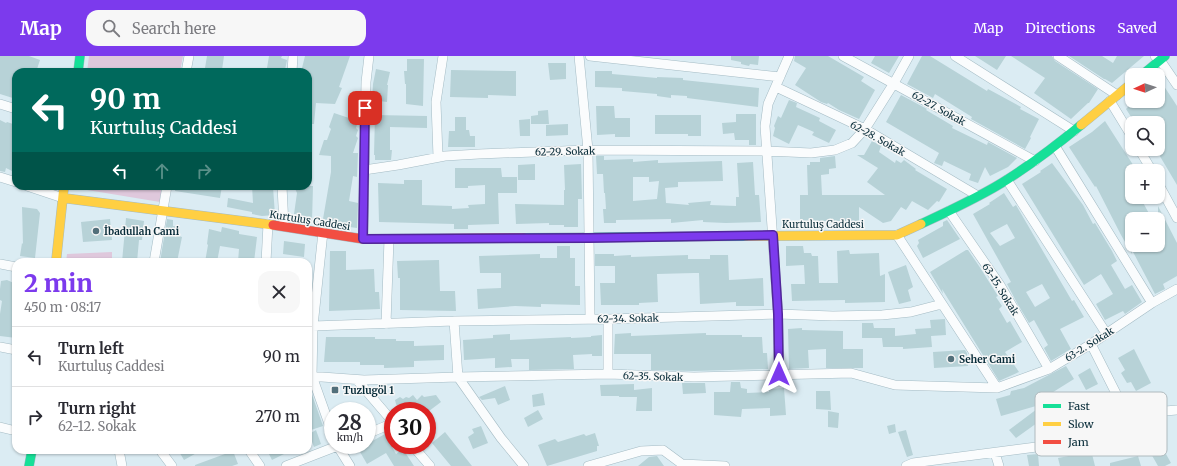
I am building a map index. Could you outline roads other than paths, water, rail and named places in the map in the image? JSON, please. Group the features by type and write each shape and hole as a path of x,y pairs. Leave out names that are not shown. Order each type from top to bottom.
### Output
{"street":[{"path":"78,68 80,56"},
{"path":"187,68 189,56"},
{"path":"292,68 293,56"},
{"path":"363,239 366,82 369,56"},
{"path":"438,157 436,102 443,56"},
{"path":"579,56 588,150 590,319"},
{"path":"590,56 780,77"},
{"path":"779,374 778,314 765,126 768,104 789,56"},
{"name":"62-27. Sokak","path":"843,56 1035,161"},
{"name":"62-29. Sokak","path":"364,170 438,157 479,154 588,150 766,151 811,153 835,150 852,143 865,129 909,56"},
{"path":"956,56 1074,131"},
{"path":"1058,56 1117,95"},
{"path":"1149,68 1160,57 1177,85"},
{"name":"62-28. Sokak","path":"776,87 865,129 978,196"},
{"name":"Kurtuluş Caddesi","path":"63,198 284,226 363,239 897,235 949,211 1007,180 1055,146 1125,89"},
{"path":"1110,101 1125,126"},
{"path":"0,104 12,107"},
{"path":"1055,146 1152,303"},
{"path":"0,177 12,181"},
{"path":"1007,180 1106,333"},
{"path":"39,190 63,198"},
{"path":"56,258 64,190"},
{"path":"155,258 166,190"},
{"path":"282,190 284,226"},
{"path":"1165,196 1177,218"},
{"name":"63-15. Sokak","path":"949,211 1000,284 1049,369"},
{"path":"266,258 268,224"},
{"path":"312,343 323,232"},
{"path":"897,235 997,388"},
{"path":"386,324 389,239"},
{"path":"0,264 12,266"},
{"name":"63-2. Sokak","path":"997,388 1049,369 1091,344 1152,303 1177,289"},
{"name":"62-34. Sokak","path":"313,326 454,321 608,320 778,314 833,316 882,315 911,312 942,304"},
{"path":"608,320 608,374"},
{"path":"454,321 458,377 501,438 524,466"},
{"path":"1091,344 1115,392"},
{"path":"0,347 12,349"},
{"name":"62-35. Sokak","path":"312,376 357,380 608,374 694,377 851,373 895,385 997,388"},
{"path":"357,380 384,412"},
{"path":"312,381 324,412"},
{"path":"1167,411 1177,410"},
{"path":"0,427 12,430"},
{"path":"906,466 912,463 1035,447"},
{"path":"588,466 641,451 663,450 682,464"},
{"path":"286,466 324,451"},
{"path":"994,453 999,466"},
{"path":"29,466 31,454"},
{"path":"120,454 122,466"},
{"path":"163,454 172,466"},
{"path":"252,454 260,466"},
{"path":"343,454 350,466"},
{"path":"420,454 430,466"},
{"path":"671,466 682,464 725,466"}],"place":[{"name":"İbadullah Cami","path":"96,231"},
{"name":"Seher Cami","path":"951,359"},
{"name":"Tuzlugöl 1","path":"335,390"}]}
